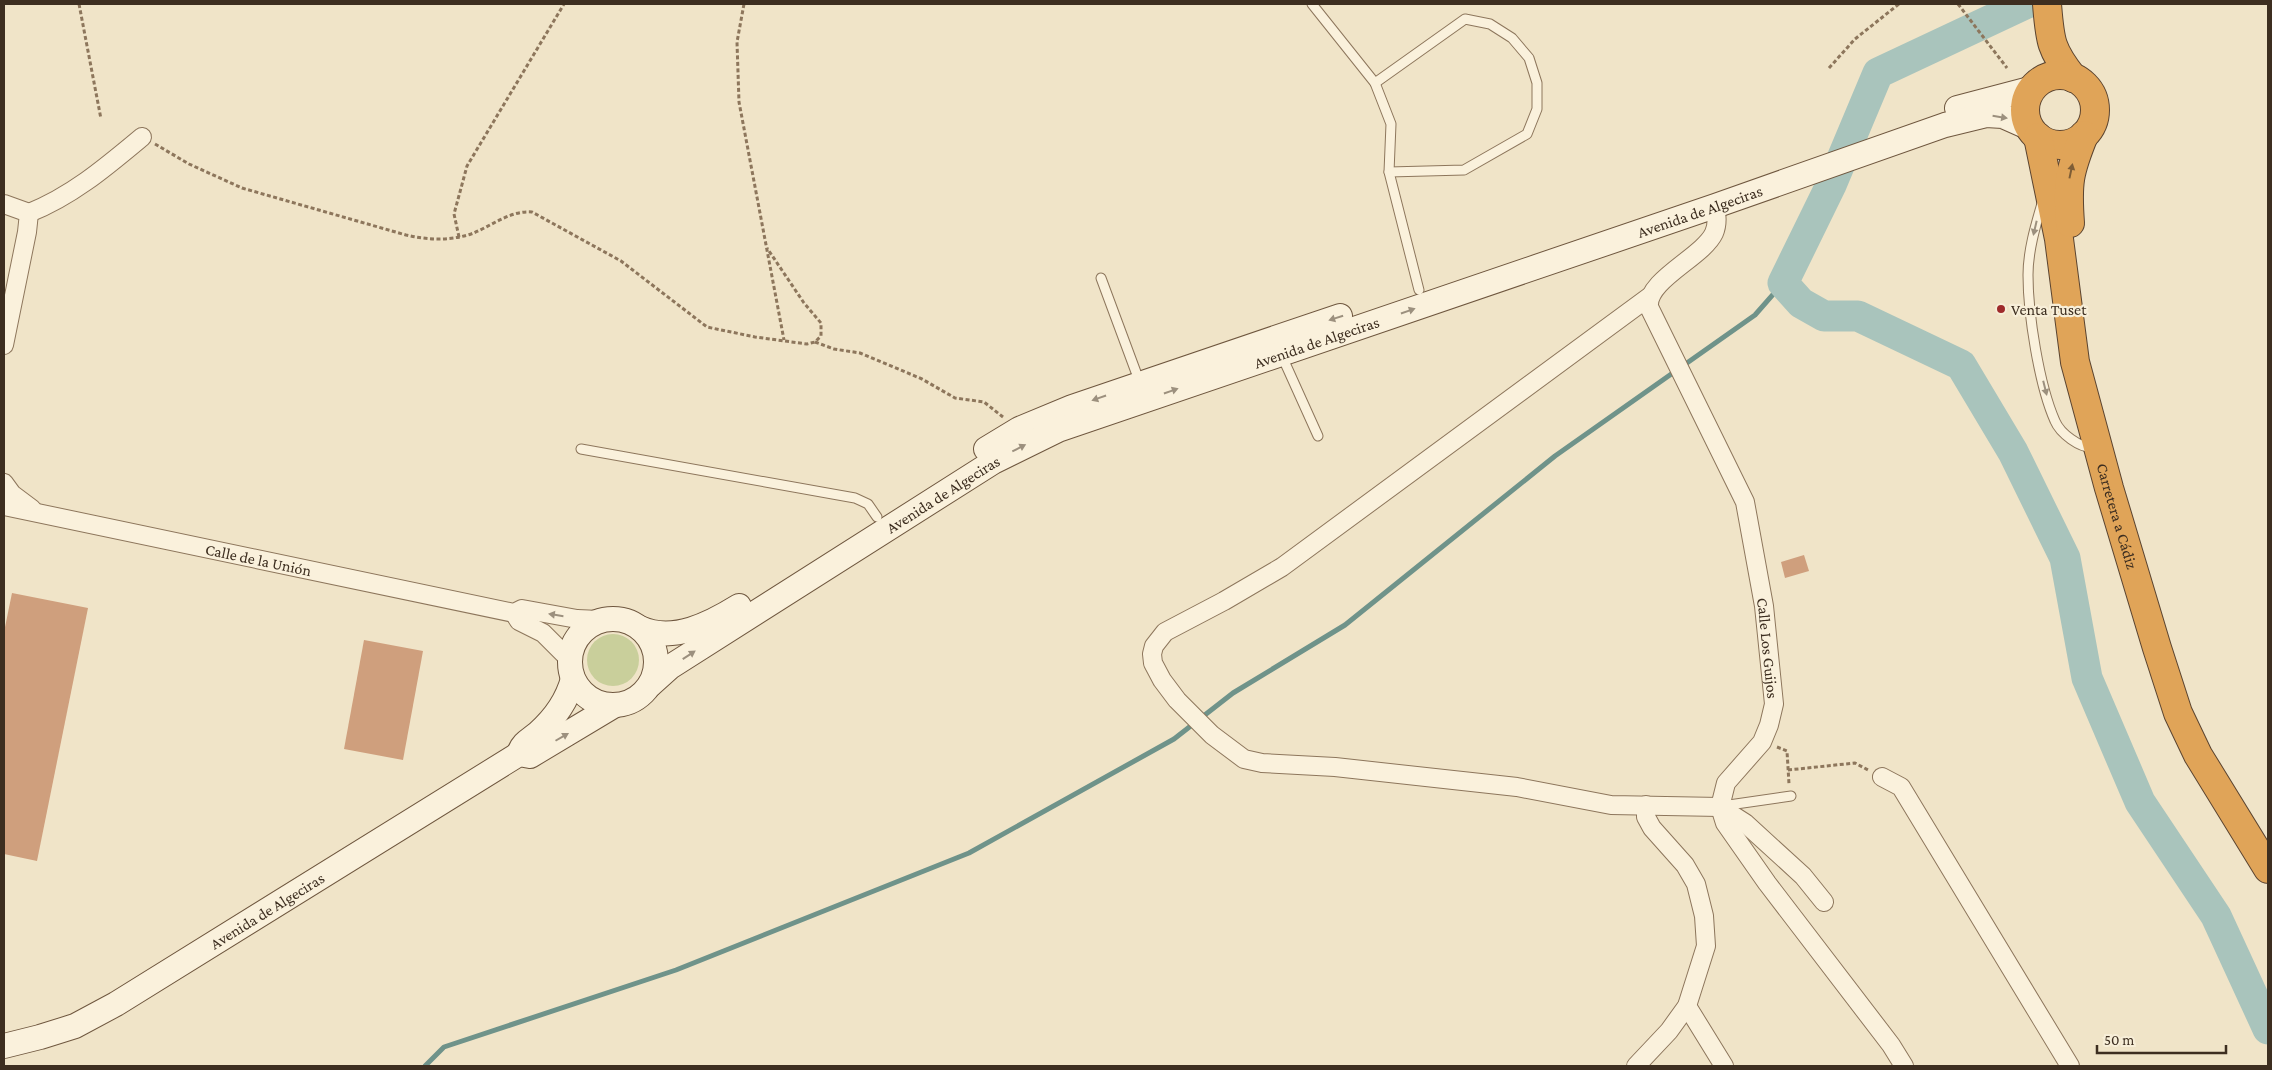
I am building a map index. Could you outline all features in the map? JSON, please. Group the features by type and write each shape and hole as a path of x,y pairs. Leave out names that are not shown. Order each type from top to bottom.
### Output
{"highway":[{"path":"2033,4 2044,21 2051,45 2057,57 2073,78 2088,90 2094,108 2090,127 2084,135 2077,140 2061,145 2045,142 2034,133 2025,112 2028,96 2035,86 2044,21"},
{"path":"2035,86 2055,76 2073,78"},
{"name":"Carretera a Cádiz","path":"2034,133 2048,181 2075,362 2178,714 2198,755 2268,868"},
{"name":"Carretera a Cádiz","path":"2084,135 2073,160 2068,192 2072,237 2090,362 2104,421 2192,714 2208,745 2268,843"}],"street":[{"name":"Avenida de Algeciras","path":"650,685 670,667 993,462 1058,430 1715,206 1797,170 1917,127 1996,96 2035,86"},
{"name":"Avenida de Algeciras","path":"1917,127 1986,115 2003,116 2034,133"},
{"path":"4,204 29,213 54,203 101,171 142,137"},
{"name":"Avenida de Algeciras","path":"640,628 661,635 672,634 714,620 1019,429 1072,407 1741,181 1797,170"},
{"path":"1741,181 1737,190 1717,198 1715,206 1717,224 1710,240 1655,289 1649,298 1282,567 1224,601 1164,632 1154,646 1153,663 1162,680 1187,713 1212,735 1244,758 1262,763 1336,767 1517,787 1611,805 1720,807 1745,823 1804,876 1824,902"},
{"path":"4,345 27,232 29,213"},
{"name":"Calle Los Guijos","path":"1649,298 1649,307 1745,502 1764,606 1774,704 1769,725 1762,742 1726,783 1720,807"},
{"path":"4,483 12,494 36,512"},
{"name":"Calle de la Unión","path":"4,506 514,613 522,609 600,620"},
{"name":"Calle de la Unión","path":"514,613 519,621 543,633 571,669"},
{"path":"621,619 640,628 647,635 656,654 654,675 650,685 635,699 615,705 604,705 586,696 571,669 576,639 591,624 600,620 621,619"},
{"name":"Avenida de Algeciras","path":"4,1046 74,1026 116,1004 518,754 522,744 538,732 563,705 571,669"},
{"name":"Avenida de Algeciras","path":"518,754 530,756 615,705"},
{"path":"1882,777 1901,787 2070,1066"},
{"path":"1636,1066 1669,1031 1686,1006 1706,946 1704,916 1696,884 1685,865 1652,828 1646,817 1646,805"},
{"path":"1720,807 1725,823 1767,883 1891,1045 1904,1066"},
{"path":"1686,1006 1724,1066"}],"lane":[{"path":"1314,5 1374,83 1391,124 1389,172 1419,290"},
{"path":"1374,83 1465,19 1490,24 1512,38 1529,58 1537,83 1537,109 1528,134 1464,170 1389,172"},
{"path":"2048,181 2034,230 2028,274 2032,322 2040,366 2055,422 2067,436 2082,445 2090,447 2101,446"},
{"path":"1100,278 1140,383"},
{"path":"1281,354 1318,436"},
{"path":"580,449 855,498 868,504 878,517"},
{"path":"1720,807 1790,796"}],"path":[{"path":"79,4 101,119"},
{"path":"459,237 454,214 467,166 564,4"},
{"path":"744,4 737,42 739,102 784,340"},
{"path":"1829,68 1854,39 1899,4"},
{"path":"1958,4 2007,68"},
{"path":"142,137 189,164 242,188 406,235 430,240 459,237 518,212 532,212 621,261 707,327 755,337 807,344 815,342 821,336 821,323 767,248"},
{"path":"815,342 834,349 860,354 922,379 955,398 984,402 1019,429"},
{"path":"1762,742 1787,751 1790,796"},
{"path":"1788,770 1855,763 1882,777"}],"green space":[{"path":"613,634 623,636 631,642 637,650 639,660 637,670 631,678 623,684 613,686 603,684 595,678 589,670 587,660 589,650 595,642 603,636"}],"building":[{"path":"1804,555 1809,571 1785,578 1781,562"},
{"path":"12,593 88,608 37,861 4,854 4,632"},
{"path":"364,640 423,651 403,760 344,749"}],"waterway":[{"path":"2025,4 1878,73 1831,185 1783,283 1801,303 1824,316 1858,316 1961,365 2013,452 2065,558 2087,678 2140,802 2216,916 2268,1029"},
{"path":"425,1066 444,1047 676,970 969,853 1174,739 1233,693 1345,625 1555,456 1755,315 1783,283"}],"place":[{"name":"Venta Tuset","path":"2001,309"}]}
